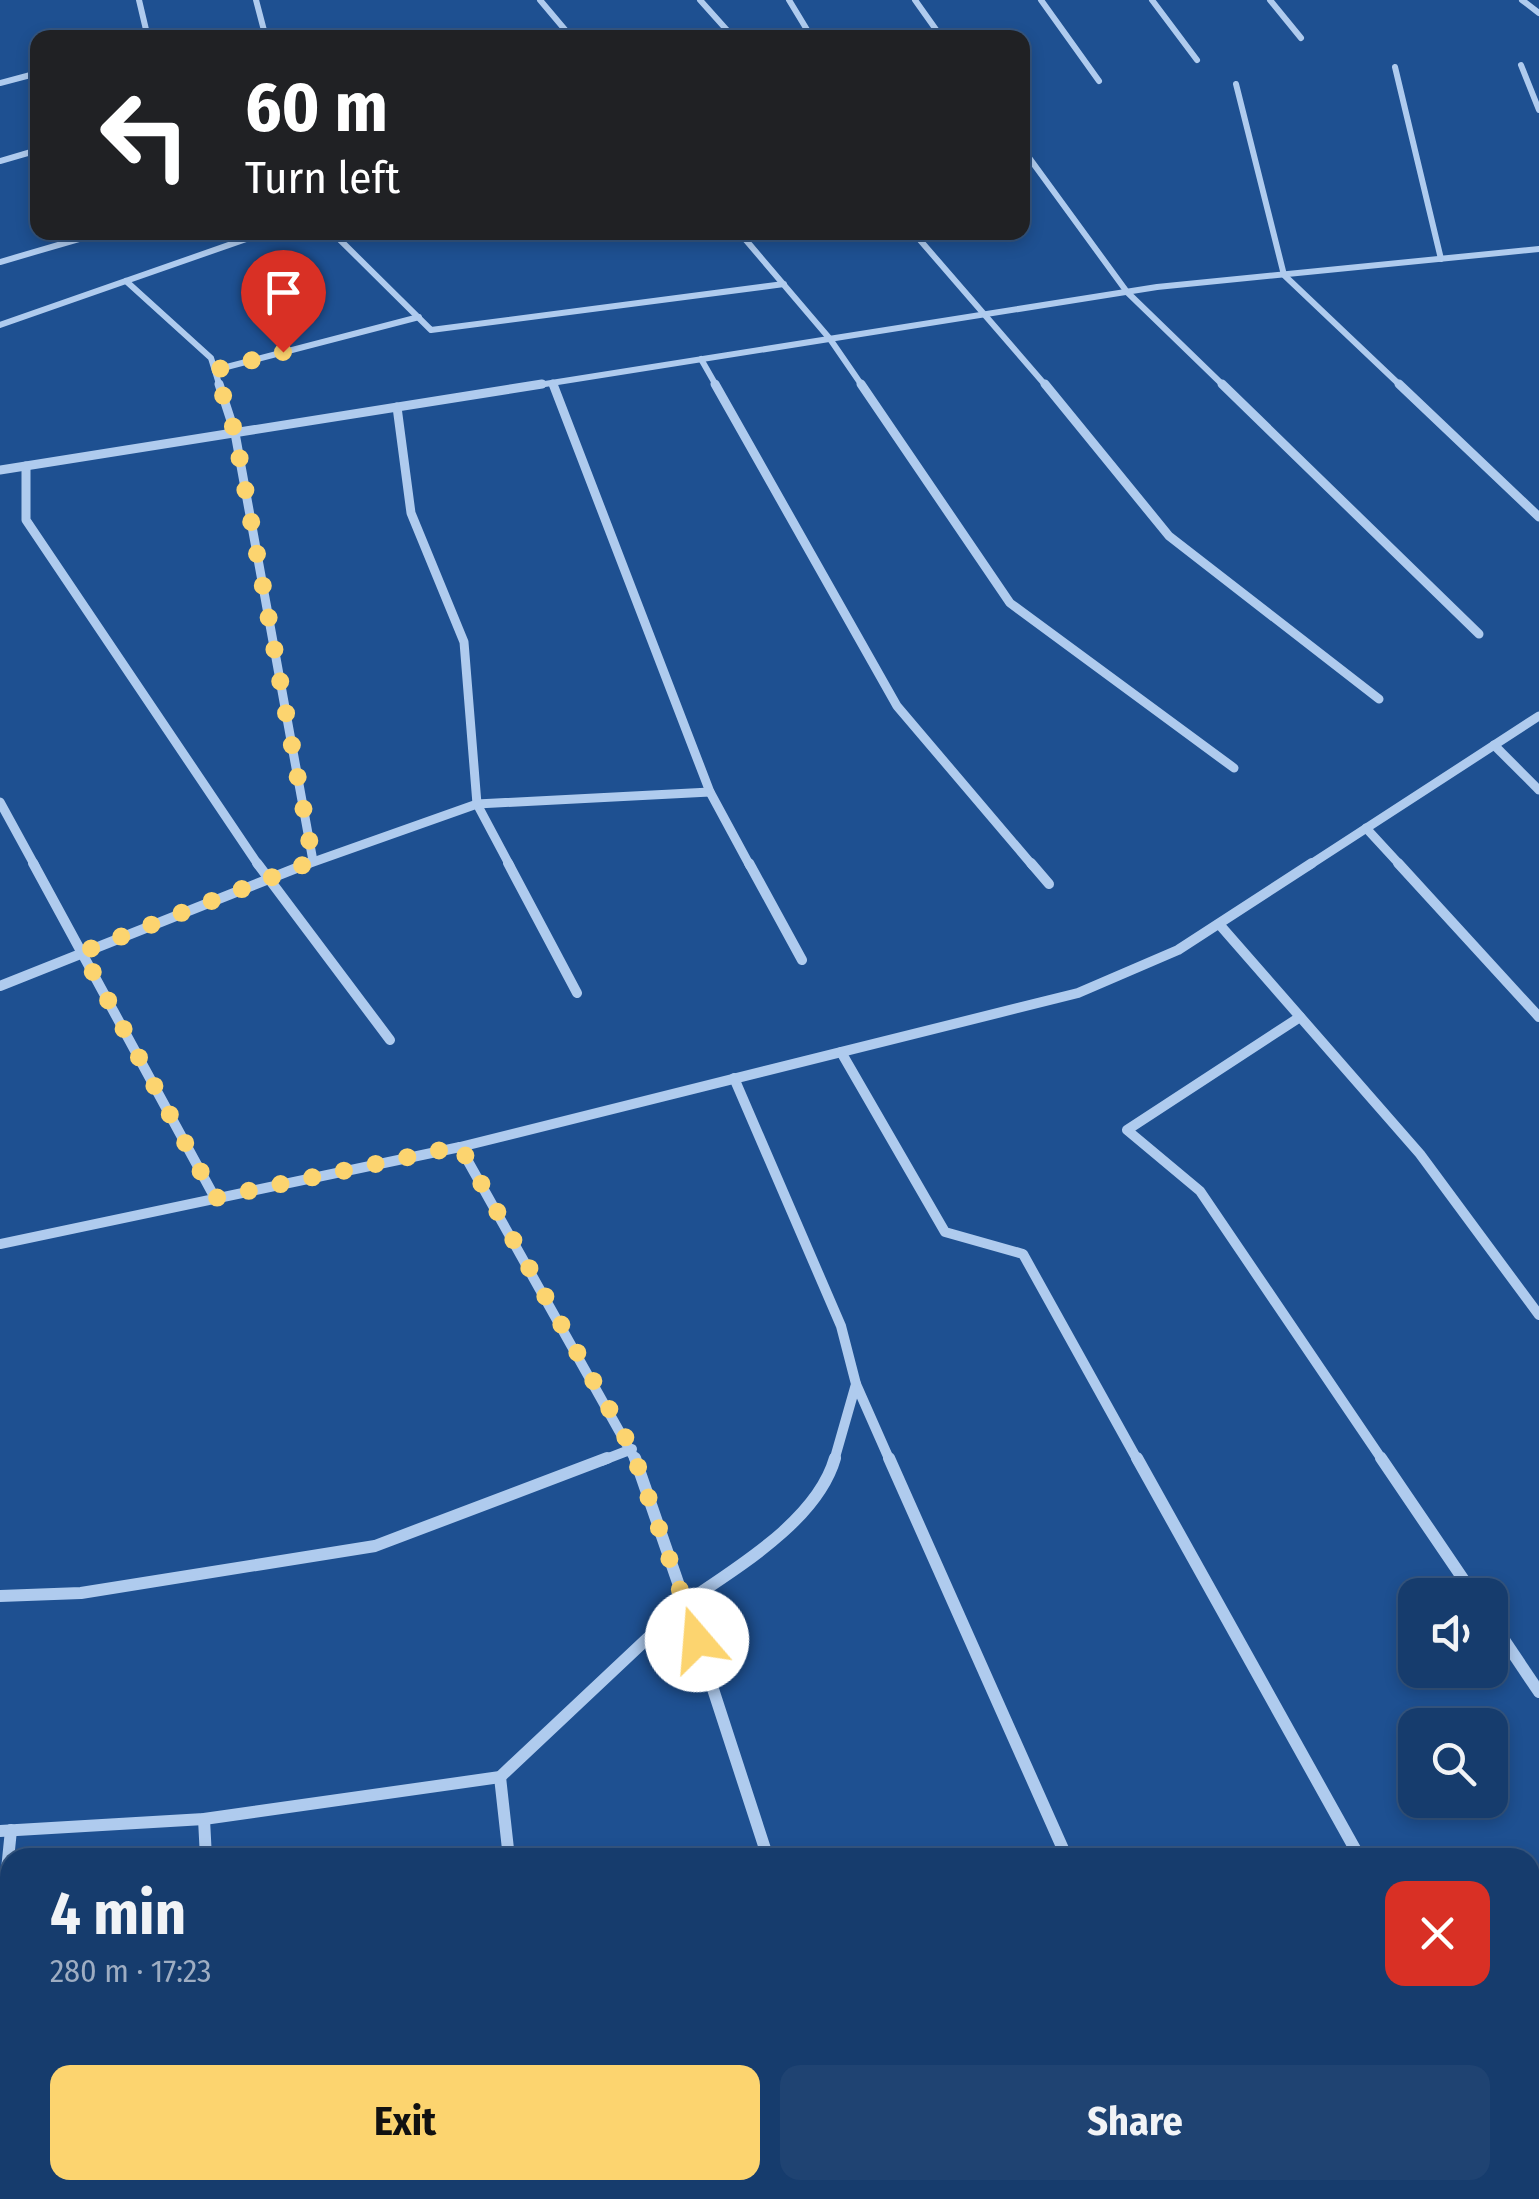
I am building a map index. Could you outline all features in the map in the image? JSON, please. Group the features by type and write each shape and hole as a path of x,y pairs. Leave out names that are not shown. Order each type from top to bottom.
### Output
{"street":[{"path":"138,0 146,30"},
{"path":"256,0 264,30"},
{"path":"540,0 565,30"},
{"path":"700,0 727,30"},
{"path":"788,0 807,30"},
{"path":"915,0 936,30"},
{"path":"1041,0 1099,81"},
{"path":"1152,0 1197,60"},
{"path":"1270,0 1301,38"},
{"path":"1522,0 1539,13"},
{"path":"1521,64 1539,110"},
{"path":"1395,67 1441,259"},
{"path":"0,83 30,75"},
{"path":"1236,84 1284,275 1539,518"},
{"path":"0,160 30,152"},
{"path":"1030,159 1127,292 1479,634"},
{"path":"0,262 76,240"},
{"path":"0,325 243,240"},
{"path":"340,240 432,330 784,284"},
{"path":"747,240 830,339 1010,603 1234,768"},
{"path":"920,240 988,314 1169,536 1379,699"},
{"path":"0,470 1127,292 1539,249"},
{"path":"126,281 211,358 215,370 235,433 313,861"},
{"path":"215,370 419,318"},
{"path":"701,359 897,706 1049,884"},
{"path":"553,383 710,792 802,960"},
{"path":"398,408 411,513 464,642 477,804 576,993"},
{"path":"26,466 26,520 267,878 390,1040"},
{"path":"0,1244 460,1146 1078,993 1178,950 1539,716"},
{"path":"1494,745 1539,790"},
{"path":"0,986 267,878 477,804 710,792"},
{"path":"0,802 215,1198"},
{"path":"0,830 14,826"},
{"path":"1366,828 1539,1017"},
{"path":"1219,924 1420,1154 1539,1314"},
{"path":"1300,1017 1127,1130 1200,1191 1462,1578"},
{"path":"841,1052 944,1232 1023,1254 1354,1848"},
{"path":"734,1078 841,1326 856,1384 1063,1848"},
{"path":"460,1146 632,1449 765,1848"},
{"path":"6,1830 204,1818 500,1777 685,1603 770,1545 829,1478 856,1384"},
{"path":"0,1596 81,1593 375,1546 632,1449"},
{"path":"1508,1646 1539,1692"},
{"path":"500,1777 507,1848"},
{"path":"204,1818 206,1848"}],"route":[{"path":"283,352 215,370 235,433 313,861 82,952 215,1198 460,1146 632,1449 697,1640"}]}
